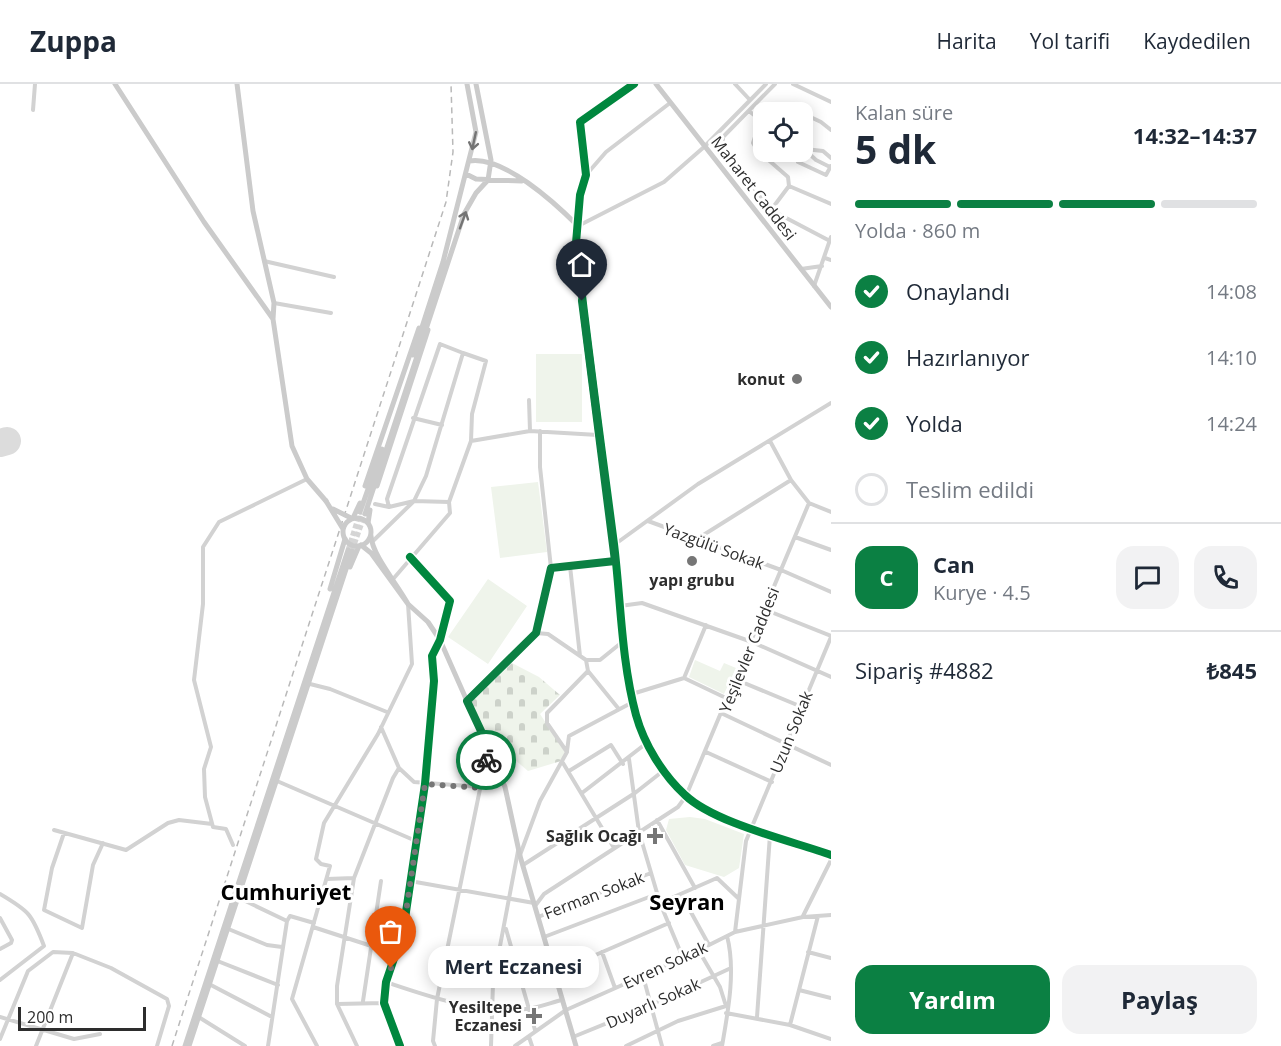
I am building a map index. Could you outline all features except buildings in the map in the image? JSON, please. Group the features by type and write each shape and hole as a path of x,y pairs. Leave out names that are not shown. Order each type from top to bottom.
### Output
{"street":[{"path":"33,110 35,84"},
{"path":"115,84 204,222 273,319"},
{"path":"237,84 253,211 274,303 273,319 292,446 307,479 326,501 343,516 361,518 368,523"},
{"path":"467,84 476,132 427,319 427,338 368,523 372,550 408,604 428,622 440,640 505,787 519,853 576,1046"},
{"path":"363,513 464,214 476,193 488,180 491,163 476,84"},
{"path":"634,84 580,122 586,175 580,195 576,243 598,435 614,545 621,643 636,716 663,771 686,796 704,808 751,828 831,855"},
{"name":"Maharet Caddesi","path":"656,84 831,308"},
{"path":"735,84 750,100"},
{"path":"578,226 664,182 704,147 766,84"},
{"path":"774,84 723,138 723,148 771,210 830,239 814,286"},
{"path":"793,84 831,102"},
{"path":"586,175 606,152 670,102"},
{"path":"748,110 753,115"},
{"path":"813,118 831,130"},
{"path":"813,149 823,151 831,158"},
{"path":"798,162 826,175 831,166 813,157"},
{"path":"469,161 481,159 524,181 554,202 578,226"},
{"path":"770,162 788,177 789,186 771,210"},
{"path":"466,174 476,179 524,181"},
{"path":"789,186 831,204"},
{"path":"825,258 831,260"},
{"path":"264,261 334,277"},
{"path":"801,269 822,266"},
{"path":"274,303 331,313"},
{"path":"343,529 352,518 361,500 415,335 427,319"},
{"path":"389,507 387,499 440,344 486,361 472,414 471,441 449,502 450,513 394,578"},
{"path":"345,539 352,545 360,545 372,538 414,501 426,476 463,353"},
{"path":"529,400 530,431"},
{"path":"614,545 698,484 831,403"},
{"path":"413,418 442,425"},
{"path":"471,441 530,431 598,435"},
{"path":"467,701 536,633 551,568 540,467 540,431"},
{"path":"770,441 791,480 809,503 831,512"},
{"path":"233,845 226,829 213,827 205,797 204,769 211,747 194,680 203,604 203,547 219,522 307,479"},
{"path":"697,539 791,480"},
{"path":"189,1046 225,927 276,781 306,683 345,539 343,529 326,501"},
{"path":"373,506 389,507 414,501 449,502"},
{"name":"Yeşilevler Caddesi","path":"686,796 723,714 809,503"},
{"name":"Yazgülü Sokak","path":"648,521 781,570 831,592"},
{"path":"795,537 831,550"},
{"path":"360,545 394,578 408,604 412,664 387,712 381,726 381,733 399,768 414,782 482,788"},
{"path":"306,683 360,545"},
{"path":"236,896 350,550"},
{"path":"400,1046 384,1003 386,982 403,932 425,784 433,691 432,656 440,640 450,601 410,557"},
{"path":"551,568 615,561"},
{"path":"570,566 580,656"},
{"path":"619,606 642,603 752,642 831,676"},
{"path":"766,610 831,636"},
{"path":"684,678 706,625"},
{"path":"536,633 548,634 586,660 600,660 621,643"},
{"name":"Uzun Sokak","path":"735,932 746,841 788,745 831,636"},
{"path":"586,660 588,671 618,708"},
{"path":"567,752 547,723 546,713 588,671"},
{"path":"632,694 684,678 728,699"},
{"path":"737,680 802,707"},
{"path":"306,683 330,689 387,712"},
{"path":"491,1046 493,983 506,928 509,901 519,853 540,801 563,762 569,736 634,701"},
{"path":"723,714 831,765"},
{"path":"317,1046 292,999 330,866 321,864 316,859 324,823 381,733"},
{"path":"582,793 623,764 648,742"},
{"path":"569,771 610,745 623,764"},
{"path":"435,1046 433,1041 437,999 489,748"},
{"path":"705,752 772,782"},
{"path":"629,759 639,832 660,903 683,958"},
{"path":"563,762 614,848"},
{"path":"357,1046 338,1004 337,986 354,878 399,768"},
{"path":"523,866 635,794 663,771"},
{"path":"276,781 416,841"},
{"path":"534,905 544,894 678,807 686,796"},
{"path":"54,830 126,850 168,823 179,820 212,824"},
{"path":"657,820 695,888"},
{"path":"64,832 52,868 44,910 82,928 93,865 103,843"},
{"path":"757,1017 771,834"},
{"path":"803,917 831,860"},
{"name":"Ferman Sokak","path":"538,917 651,873"},
{"path":"327,879 354,878"},
{"path":"660,903 682,896 717,878 738,898"},
{"path":"363,1001 381,881"},
{"path":"410,881 534,905"},
{"path":"0,894 26,908 35,922 44,946 0,980"},
{"path":"543,937 657,894"},
{"path":"236,896 287,921"},
{"path":"682,896 709,945"},
{"name":"Evren Sokak","path":"515,1046 566,1010 699,951 735,932 803,917 831,915"},
{"path":"268,1046 282,947 290,916 396,954"},
{"path":"790,1025 818,916"},
{"path":"0,918 12,940 0,949"},
{"path":"554,974 669,923"},
{"path":"225,927 267,945 282,947"},
{"path":"506,928 527,1009 535,1030"},
{"path":"726,1006 731,968 731,952 727,936"},
{"path":"699,951 725,998 726,1013 722,1044 713,1046"},
{"path":"0,1039 28,971 53,952 73,953 111,968 167,999 169,1006 157,1046"},
{"path":"602,952 615,988"},
{"path":"808,952 831,958"},
{"path":"36,1046 63,984 73,953"},
{"path":"215,960 278,985"},
{"name":"Duyarlı Sokak","path":"573,1037 650,1006 731,968"},
{"path":"643,976 662,1046"},
{"path":"386,982 437,999 492,1010 527,1009 562,1000"},
{"path":"207,983 272,1017"},
{"path":"800,990 831,998"},
{"path":"338,1004 363,1001 384,1003"},
{"path":"626,1046 713,1008 726,1006"},
{"path":"726,1013 790,1025 831,1039"},
{"path":"184,1046 197,1016"},
{"path":"197,1016 245,1046"},
{"path":"0,1017 37,1030 42,1029 74,1039 100,1034"},
{"path":"529,1037 532,1046"}],"green space":[{"path":"536,354 582,354 582,422 536,422"},
{"path":"538,482 547,552 500,558 491,487"},
{"path":"488,579 527,606 488,664 448,637"},
{"path":"695,660 720,671 724,663 736,668 724,694 689,677"},
{"path":"512,663 539,677 560,695 540,714 565,752 561,761 528,771 487,736 471,702"},
{"path":"690,817 705,819 744,834 739,868 724,877 685,865 666,830 669,819"}],"runway":[{"path":"0,443 7,441"}],"tunnel":[{"path":"348,550 360,512"},
{"path":"352,551 365,514"}],"railway":[{"path":"172,1046 446,202 453,152 451,84"}],"cycle path":[{"path":"634,84 580,122 586,175 580,195 576,243 614,544 624,651 636,715 649,748 662,769 677,787 698,805 734,823 831,855"},
{"path":"400,1046 384,1003 386,982 403,932 425,784 434,681 432,656 440,640 450,601 410,557"}],"way so far":[{"path":"391,968 403,932 425,784 482,788 486,760"}],"place":[{"name":"konut","path":"797,379"},
{"name":"yapı grubu","path":"692,561"},
{"name":"Sağlık Ocağı","path":"655,836"},
{"name":"Mert Eczanesi","path":"391,968"},
{"name":"Yesiltepe Eczanesi","path":"534,1016"}],"district":[{"name":"Cumhuriyet","path":"286,891"},
{"name":"Seyran","path":"687,901"}],"route":[{"path":"486,760 489,748 467,701 536,633 551,568 615,561 582,301"}]}
